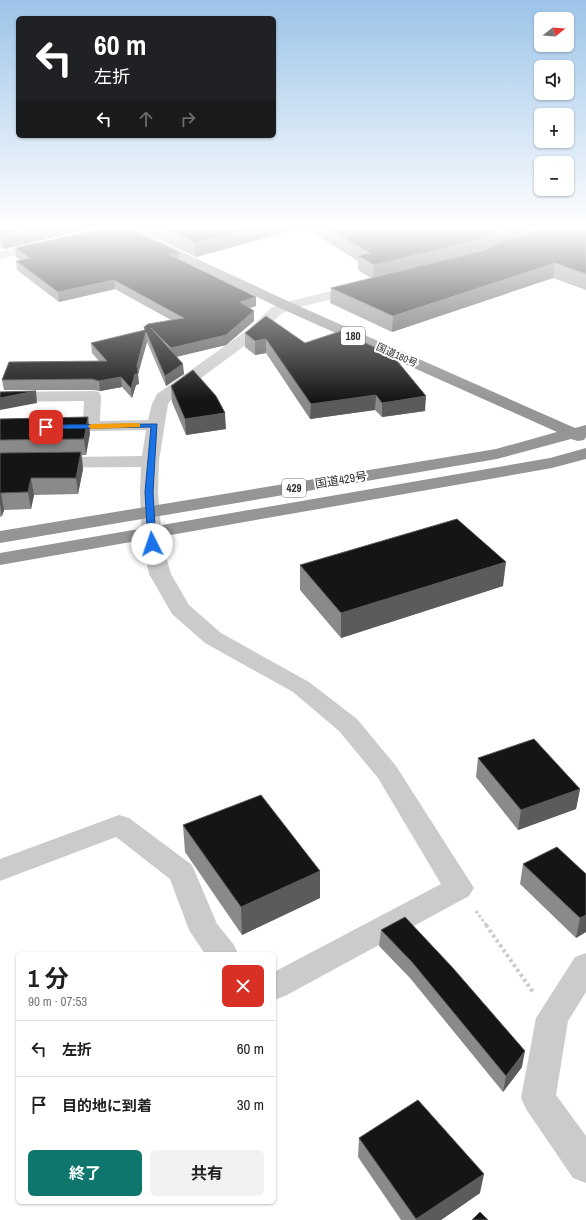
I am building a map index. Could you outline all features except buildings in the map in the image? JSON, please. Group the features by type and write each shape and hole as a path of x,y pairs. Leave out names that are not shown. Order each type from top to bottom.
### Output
{"highway":[{"name":"国道180号","path":"242,286 582,434"},
{"name":"国道429号","path":"0,559 150,522 497,454 582,434"},
{"name":"国道429号","path":"0,537 150,522 552,463 586,453"}],"street":[{"path":"276,986 459,888 387,772 348,725 301,687 213,638 180,609 160,574 152,544 150,522 150,460 155,425 163,398 228,352 276,311 287,306 368,286"},
{"path":"0,397 93,396 91,426"},
{"path":"0,428 155,425"},
{"path":"0,463 150,460"},
{"path":"0,870 119,825 182,873 204,930 221,952"},
{"path":"586,966 552,1018 538,1098 586,1166"}],"path":[{"path":"459,888 552,1018"}],"slow traffic":[{"path":"91,426 137,426"}],"route":[{"path":"46,427 155,425 150,460 149,492 152,544"}]}
